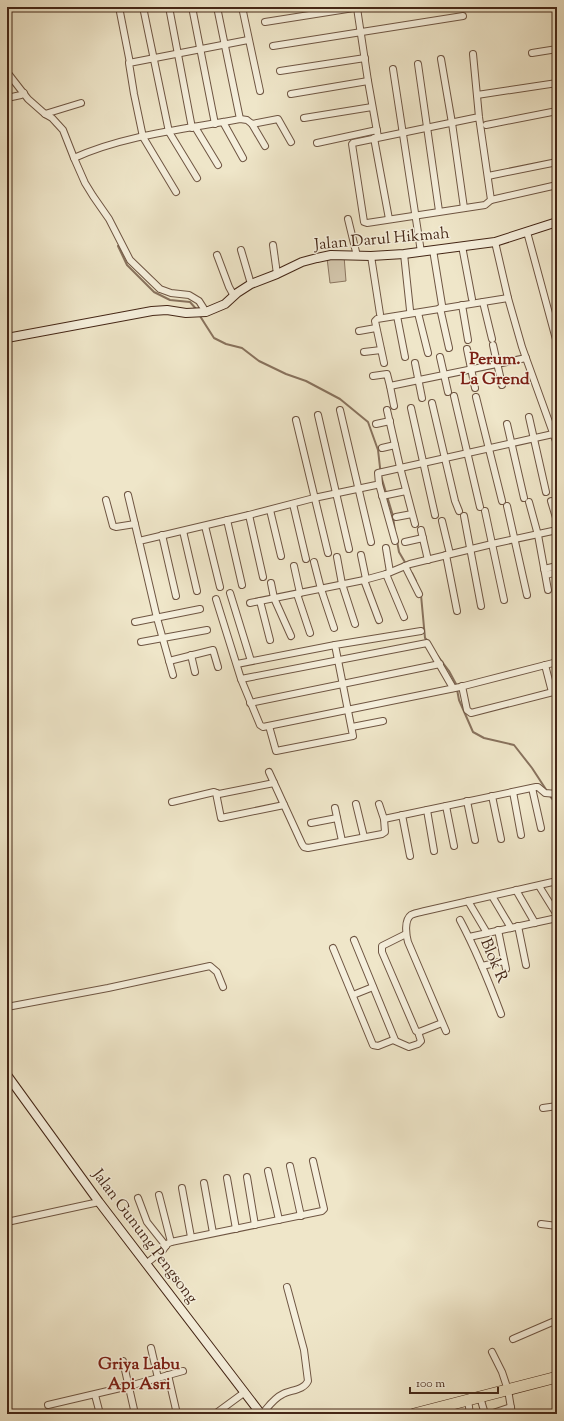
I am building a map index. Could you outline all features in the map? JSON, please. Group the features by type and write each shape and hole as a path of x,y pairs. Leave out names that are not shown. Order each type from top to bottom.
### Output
{"highway":[{"path":"414,1414 557,1377"}],"street":[{"path":"119,7 143,137 176,192"},
{"path":"143,7 169,132 198,178"},
{"path":"169,7 194,127 218,165"},
{"path":"192,7 215,124"},
{"path":"218,7 240,119"},
{"path":"242,7 260,91"},
{"path":"265,22 360,7 368,81 377,130 376,137 389,219"},
{"path":"273,46 463,16"},
{"path":"130,63 248,40"},
{"path":"532,52 557,49"},
{"path":"473,54 479,117 490,200"},
{"path":"280,70 365,58"},
{"path":"442,59 464,208"},
{"path":"418,64 439,211"},
{"path":"393,69 421,252"},
{"path":"7,72 33,105 52,118 63,130 74,158 93,196 114,228 130,260 160,289 171,293 189,295 198,301 202,312"},
{"path":"291,94 368,81"},
{"path":"477,95 557,84"},
{"path":"7,98 24,93"},
{"path":"45,114 81,103"},
{"path":"304,118 372,107"},
{"path":"486,125 557,111"},
{"path":"479,117 376,137 352,144 364,222 367,223 485,205 490,200 557,185"},
{"path":"74,158 111,145 143,137 240,119 247,120 252,124 265,146"},
{"path":"252,124 278,119 291,142"},
{"path":"223,122 243,158"},
{"path":"317,143 377,130"},
{"path":"488,176 557,162"},
{"path":"348,219 357,256"},
{"name":"Jalan Darul Hikmah","path":"7,338 147,312 168,310 202,312 225,304 251,284 302,262 332,255 372,256 404,254 495,242 557,222"},
{"path":"527,232 557,343"},
{"path":"495,242 508,298 526,358 557,444"},
{"path":"273,245 277,274"},
{"path":"462,246 472,299"},
{"path":"241,250 251,284"},
{"path":"433,250 441,307 449,348"},
{"path":"404,254 410,310"},
{"path":"217,255 234,296"},
{"path":"372,256 380,314"},
{"path":"384,363 376,328 376,319 441,307 508,298"},
{"path":"482,302 493,342 502,385"},
{"path":"462,305 468,340"},
{"path":"418,312 428,353"},
{"path":"397,316 405,357"},
{"path":"359,331 376,328"},
{"path":"468,348 475,388"},
{"path":"364,352 380,350"},
{"path":"440,357 448,392"},
{"path":"390,386 526,358"},
{"path":"415,363 422,398"},
{"path":"373,376 387,374 394,406"},
{"path":"454,396 466,452 492,544 504,600"},
{"path":"476,397 505,504 527,595"},
{"path":"432,403 444,457 459,511"},
{"path":"411,408 435,514"},
{"path":"340,410 371,542"},
{"path":"387,410 415,524"},
{"path":"318,415 335,494 349,549"},
{"path":"528,417 546,492"},
{"path":"296,420 328,553"},
{"path":"376,424 390,421"},
{"path":"507,424 522,486 538,535 548,590"},
{"path":"394,541 386,495 379,484 381,472 466,452 554,434"},
{"path":"382,448 395,445"},
{"path":"139,541 206,526 314,498 379,484"},
{"path":"386,495 406,491"},
{"path":"128,494 157,618 173,675"},
{"path":"106,500 113,526 116,528 135,524"},
{"path":"551,501 557,521"},
{"path":"293,504 306,559"},
{"path":"270,510 281,556"},
{"path":"396,517 412,514"},
{"path":"249,515 264,577"},
{"path":"464,516 480,606"},
{"path":"227,520 242,585"},
{"path":"442,521 457,611"},
{"path":"206,526 220,587"},
{"path":"421,530 428,560"},
{"path":"250,603 365,580 408,565 492,544 557,530"},
{"path":"183,531 197,591"},
{"path":"162,535 176,596"},
{"path":"404,542 423,538"},
{"path":"386,548 388,573 404,617"},
{"path":"361,555 365,580 379,620"},
{"path":"337,557 342,584 355,624"},
{"path":"314,562 334,628"},
{"path":"408,565 419,594"},
{"path":"294,566 298,593 310,632"},
{"path":"545,572 557,566"},
{"path":"545,572 557,572"},
{"path":"271,583 274,598 292,636"},
{"path":"230,593 251,661"},
{"path":"216,599 241,679 260,725 263,726 270,726 458,687 557,662"},
{"path":"260,601 270,640"},
{"path":"135,622 200,609"},
{"path":"141,642 207,630"},
{"path":"237,664 335,645 421,631"},
{"path":"241,679 427,643 440,664 458,687 467,710 472,713 554,692 545,665"},
{"path":"270,726 276,751 352,736 352,727 335,645"},
{"path":"169,661 213,650 218,667"},
{"path":"191,655 195,672"},
{"path":"250,703 440,664"},
{"path":"352,727 383,720"},
{"path":"269,772 304,847 308,848 382,834 385,832 384,819 379,804"},
{"path":"172,802 274,783"},
{"path":"384,819 538,787 551,793"},
{"path":"532,788 541,828"},
{"path":"513,792 522,835"},
{"path":"216,793 221,818 284,805"},
{"path":"492,796 501,839"},
{"path":"467,801 476,840"},
{"path":"356,804 364,837"},
{"path":"446,806 454,846"},
{"path":"334,808 342,841"},
{"path":"427,810 434,851"},
{"path":"402,815 410,856"},
{"path":"311,823 337,818"},
{"path":"446,1030 408,942 406,934 408,921 412,915 557,881"},
{"path":"539,886 557,915"},
{"path":"516,890 535,923"},
{"path":"492,896 511,928"},
{"path":"468,901 487,933"},
{"path":"469,937 557,918"},
{"name":"Blok R","path":"460,920 482,966 501,1014"},
{"path":"518,926 526,965"},
{"path":"498,930 506,969"},
{"path":"354,940 395,1040 409,1047 418,1044 421,1041 382,949 384,945 406,934"},
{"path":"333,948 373,1045 378,1046 395,1040"},
{"path":"482,966 504,961"},
{"path":"7,1007 108,988 210,966 217,972 223,987"},
{"path":"353,995 373,987"},
{"path":"418,1032 442,1023"},
{"name":"Jalan Gunung Pengsong","path":"7,1075 99,1202 262,1414"},
{"path":"543,1108 557,1106"},
{"path":"147,1264 168,1244 213,1233 322,1211 324,1209 314,1161"},
{"path":"290,1166 301,1216"},
{"path":"268,1171 279,1220"},
{"path":"246,1177 255,1225"},
{"path":"226,1178 236,1229"},
{"path":"204,1183 213,1233"},
{"path":"182,1188 191,1238"},
{"path":"159,1195 168,1244"},
{"path":"138,1198 147,1222 168,1244"},
{"path":"7,1222 99,1202"},
{"path":"541,1224 557,1226"},
{"path":"262,1414 277,1397 304,1387 308,1381 304,1350 287,1287"},
{"path":"513,1339 557,1320"},
{"path":"151,1348 158,1378"},
{"path":"490,1414 512,1411 508,1390 502,1372 492,1352"},
{"path":"123,1361 135,1414"},
{"path":"48,1405 95,1395 183,1371"},
{"path":"168,1375 177,1414"},
{"path":"215,1414 245,1392"},
{"path":"95,1395 100,1414"},
{"path":"480,1397 485,1414"},
{"path":"468,1400 470,1414"}],"shaded area":[{"path":"344,256 346,281 330,283 327,258"}],"waterway":[{"path":"118,246 127,265 154,292 170,300 190,302 197,310"},
{"path":"200,316 214,338 226,344 242,348 259,361 286,374 306,381 340,399 368,422 378,450 381,476 393,516 395,532"},
{"path":"397,541 399,552 406,564"},
{"path":"412,573 416,581"},
{"path":"421,595 425,638 428,641"},
{"path":"437,655 449,671 456,684 459,700 473,732 484,738 514,745 532,768 547,791"},
{"path":"549,795 557,805"}],"district":[{"name":"Perum. La Grend","path":"495,370"},
{"name":"Griya Labu Api Asri","path":"139,1375"}]}
